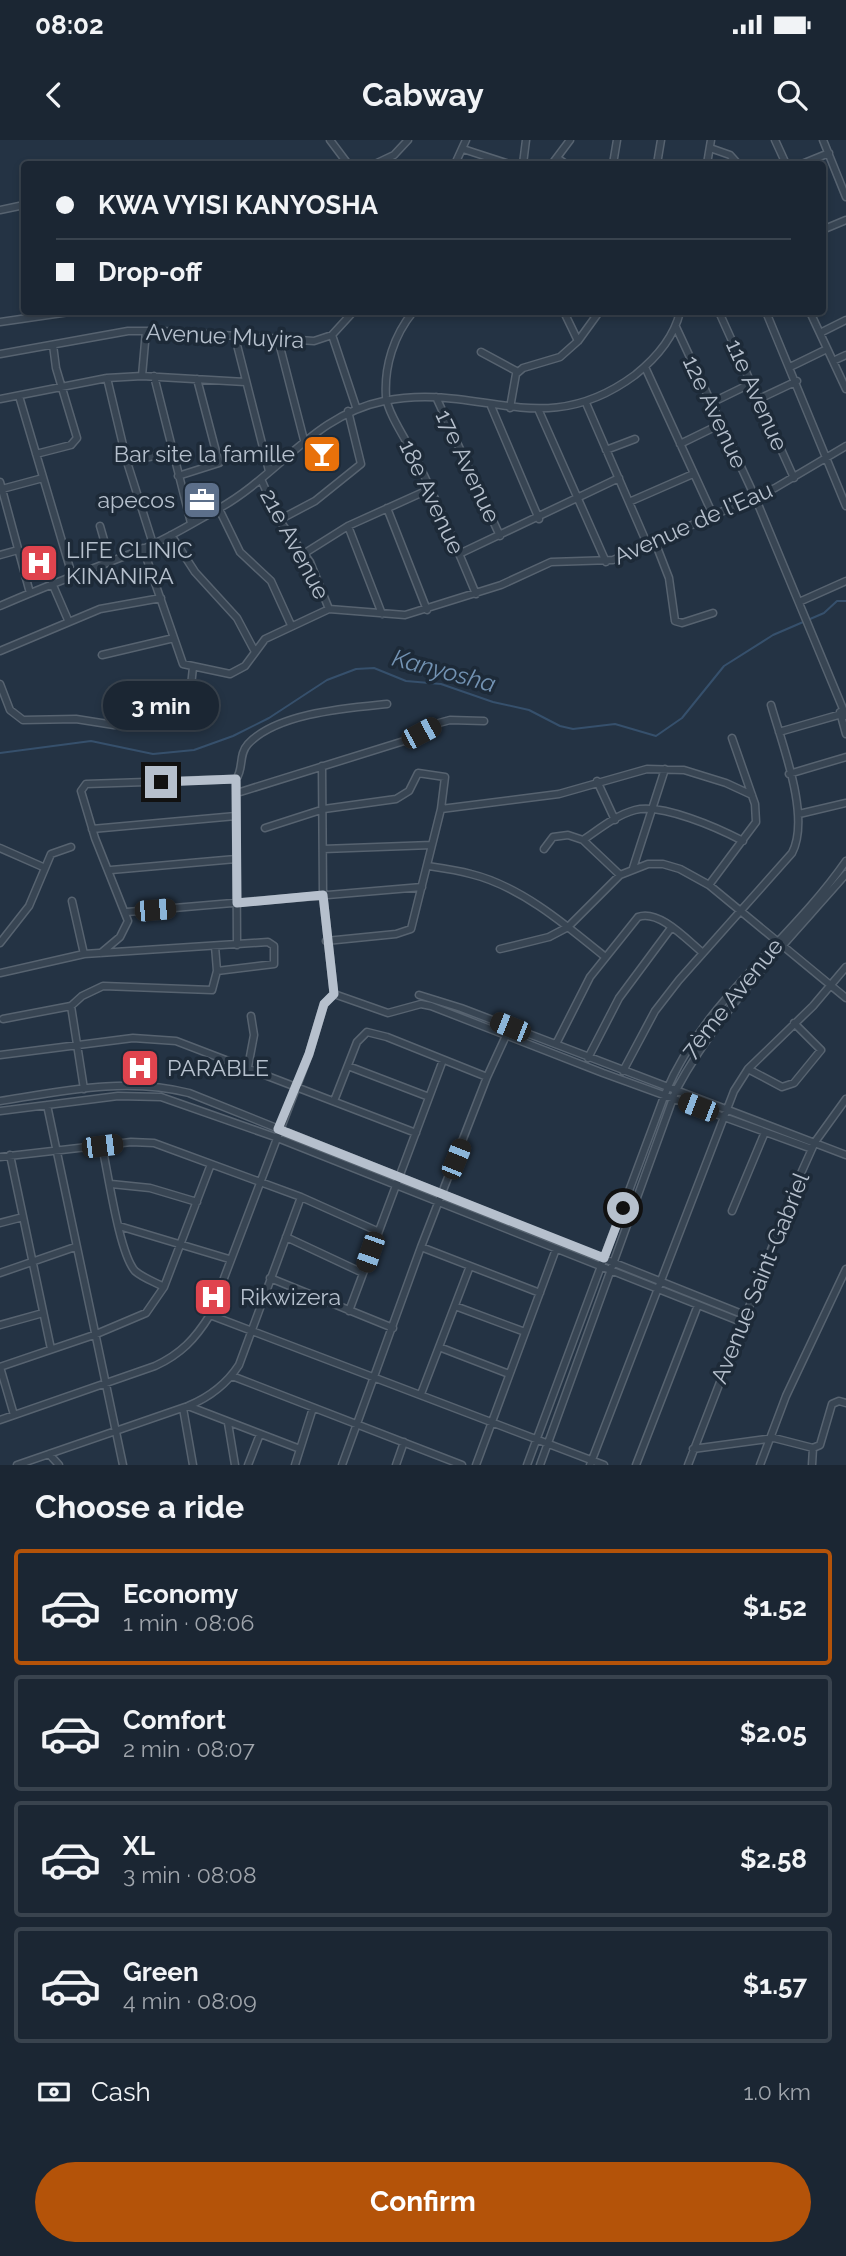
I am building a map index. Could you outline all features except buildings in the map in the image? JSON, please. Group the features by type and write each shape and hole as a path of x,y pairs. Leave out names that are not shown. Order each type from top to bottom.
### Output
{"street":[{"path":"330,140 346,161"},
{"path":"381,161 394,155 408,140"},
{"path":"457,161 466,140"},
{"path":"523,161 526,140"},
{"path":"554,161 570,140"},
{"path":"614,161 617,140"},
{"path":"658,161 662,140"},
{"path":"775,140 785,161"},
{"path":"823,140 846,198"},
{"path":"710,144 735,161"},
{"path":"463,149 500,161"},
{"path":"809,161 829,153"},
{"path":"0,210 21,206"},
{"path":"826,228 846,220"},
{"path":"0,322 40,315"},
{"path":"332,335 350,315"},
{"path":"386,400 386,377 395,339 398,329 410,315"},
{"path":"565,315 578,341"},
{"path":"510,408 518,372 532,364 552,362 578,341 597,315"},
{"path":"0,606 144,548 219,509 261,479 304,440 356,407 414,396 539,411 586,402 620,385 645,366 676,327 679,315"},
{"name":"11e Avenue","path":"720,315 794,478"},
{"path":"767,315 797,381 846,506"},
{"path":"811,315 846,389"},
{"path":"820,333 846,320"},
{"name":"12e Avenue","path":"676,327 755,497 844,714"},
{"path":"142,376 146,331"},
{"name":"Avenue Muyira","path":"0,354 146,331 314,341 332,335 356,407"},
{"path":"235,337 269,471"},
{"path":"278,339 304,440"},
{"path":"36,454 71,445 77,439 53,345"},
{"path":"790,367 827,349"},
{"path":"481,352 518,372"},
{"path":"833,361 846,355"},
{"path":"645,366 713,515"},
{"path":"0,399 107,379 142,376 245,382"},
{"path":"154,376 191,523"},
{"path":"107,379 127,462 153,544"},
{"path":"178,476 219,463 197,379"},
{"path":"759,399 797,381"},
{"path":"711,403 752,383"},
{"path":"19,396 72,575"},
{"name":"17e Avenue","path":"436,397 500,536"},
{"name":"18e Avenue","path":"386,400 430,489 476,594"},
{"path":"586,402 629,502 669,578 675,621 682,624 713,613"},
{"path":"491,406 539,519"},
{"path":"279,520 315,501 361,464 348,411"},
{"path":"539,411 606,562"},
{"path":"680,444 721,424"},
{"path":"606,450 635,439"},
{"name":"Avenue de l'Eau","path":"193,667 230,674 239,671 265,639 328,609 405,615 476,594 551,562 606,562 755,497 794,478 846,446"},
{"path":"127,462 171,452"},
{"path":"629,502 693,474"},
{"path":"30,593 1,485 43,478"},
{"path":"459,555 539,519 619,478"},
{"name":"21e Avenue","path":"261,479 279,520 304,553 328,609"},
{"path":"304,553 348,526 430,489"},
{"path":"387,508 428,610"},
{"path":"219,509 240,552 259,566 271,581 291,625"},
{"path":"100,526 110,561"},
{"path":"348,526 382,614"},
{"path":"172,535 195,572 237,618 254,650"},
{"path":"144,548 183,664 193,667 190,696"},
{"path":"0,555 18,550"},
{"path":"799,603 846,582"},
{"path":"52,583 68,620"},
{"path":"0,651 68,620 100,609 160,598"},
{"path":"102,655 174,638"},
{"path":"0,684 10,710 23,720 76,719 114,725"},
{"path":"237,945 236,779 240,774 241,755 256,737 296,719 341,709 387,704"},
{"path":"623,1072 655,1011 792,853 798,841 799,814 771,705"},
{"path":"779,732 844,714 846,733"},
{"path":"237,793 404,741 450,720 484,721"},
{"path":"709,885 756,822 752,795 732,738"},
{"path":"789,774 846,757"},
{"path":"322,766 323,895 334,994"},
{"path":"441,809 559,794 630,771 665,769 704,776 752,795"},
{"path":"633,868 665,769"},
{"path":"265,828 324,809 396,799 409,791 415,776 423,772 446,777 415,923 406,932 326,941"},
{"path":"101,953 120,937 128,921 111,870 92,829 81,791 86,784 236,779"},
{"path":"597,781 615,820"},
{"path":"799,814 846,803"},
{"path":"583,840 634,810 653,810 688,818 743,841"},
{"path":"92,829 236,816"},
{"path":"544,849 547,841 560,835 583,840 620,875"},
{"path":"323,849 432,845"},
{"path":"0,943 29,906 38,889 43,867 57,849 71,847"},
{"path":"0,848 43,867"},
{"path":"111,870 236,859"},
{"name":"7ème Avenue","path":"527,1465 666,1090 696,1038 846,862"},
{"path":"500,949 549,937 568,927 620,875 633,868 663,864 680,869 709,885 846,998"},
{"path":"428,866 493,881 568,927 604,956"},
{"name":"7ème Avenue","path":"540,1465 676,1090 699,1052 846,874"},
{"path":"127,912 422,887"},
{"path":"72,901 84,954"},
{"path":"556,1044 569,1013 604,956 638,917 650,915 703,953"},
{"path":"588,1058 619,998 671,928"},
{"path":"0,974 84,954 272,943 274,964 217,971"},
{"path":"3,1019 71,1006 103,986 212,990 217,971 215,946"},
{"path":"591,1462 724,1113 748,1069 846,967"},
{"path":"334,994 388,1013 421,1004 431,1006 666,1090 676,1090 765,1132 814,1145"},
{"path":"0,1420 173,1358 192,1340 210,1315 324,1004 334,994"},
{"path":"419,995 556,1044 666,1090 673,1097 846,1155"},
{"path":"71,1006 80,1045 84,1089"},
{"path":"248,1067 254,1035 251,1016"},
{"path":"748,1069 782,1087 794,1083 821,1050 793,1023"},
{"path":"342,1465 441,1194 487,1077 510,1027"},
{"path":"334,1101 357,1042 367,1032 374,1032 487,1077"},
{"path":"0,1055 156,1038 195,1046 416,1133"},
{"path":"349,1311 443,1060"},
{"path":"348,1066 429,1097"},
{"path":"0,1101 143,1084 189,1093 661,1280 745,1319"},
{"path":"0,1111 118,1096 161,1097 275,1137 658,1290 745,1319"},
{"name":"Avenue Saint-Gabriel","path":"688,1465 814,1145 846,1099"},
{"path":"47,1105 93,1335 123,1465"},
{"path":"732,1211 765,1132"},
{"path":"0,1157 57,1149 154,1143 258,1181 377,1231"},
{"path":"102,1146 119,1226 135,1270 164,1287"},
{"path":"10,1155 51,1349"},
{"path":"14,1415 0,1367 93,1335 146,1313 164,1287 211,1164"},
{"path":"111,1184 150,1188 197,1202"},
{"path":"20,1465 185,1407 213,1394 232,1376 301,1198"},
{"path":"0,1223 23,1217"},
{"path":"119,1226 229,1259"},
{"path":"286,1237 363,1273"},
{"path":"0,1273 75,1247"},
{"path":"421,1247 540,1293"},
{"path":"476,1465 556,1249"},
{"path":"421,1394 470,1266"},
{"path":"760,1465 767,1441 846,1269"},
{"path":"270,1279 393,1328"},
{"path":"636,1465 698,1305"},
{"path":"455,1306 525,1332"},
{"path":"0,1325 43,1313"},
{"path":"210,1315 604,1465"},
{"path":"439,1347 509,1374"},
{"path":"232,1376 462,1465"},
{"path":"693,1449 781,1439 813,1448 820,1445 832,1404 839,1401 846,1403"},
{"path":"185,1407 300,1449"},
{"path":"185,1407 193,1465"},
{"path":"295,1465 313,1408"},
{"path":"228,1423 235,1465"},
{"path":"248,1465 260,1434"},
{"path":"396,1465 404,1443"},
{"path":"812,1465 813,1448"},
{"path":"49,1454 59,1465"}],"shaded area":[{"name":"LIFE CLINIC KINANIRA","path":"45,547 51,574 34,582 26,552"}],"waterway":[{"name":"Kanyosha","path":"0,753 91,741 153,754 194,750 233,736 269,718 327,680 356,669 374,668 406,681 441,684 493,702 529,710 560,726 573,729 615,724 656,736 682,718 724,666 773,635 824,613 837,601 846,601"}],"place":[{"name":"Bar site la famille","path":"322,454"},
{"name":"apecos","path":"202,500"},
{"name":"LIFE CLINIC KINANIRA","path":"39,563"},
{"name":"PARABLE","path":"140,1068"},
{"name":"Rikwizera","path":"213,1297"}],"route":[{"path":"161,782 233,777 238,782 237,903 323,895 334,994 328,997 324,1004 309,1054 278,1129 604,1258 623,1208"}]}
